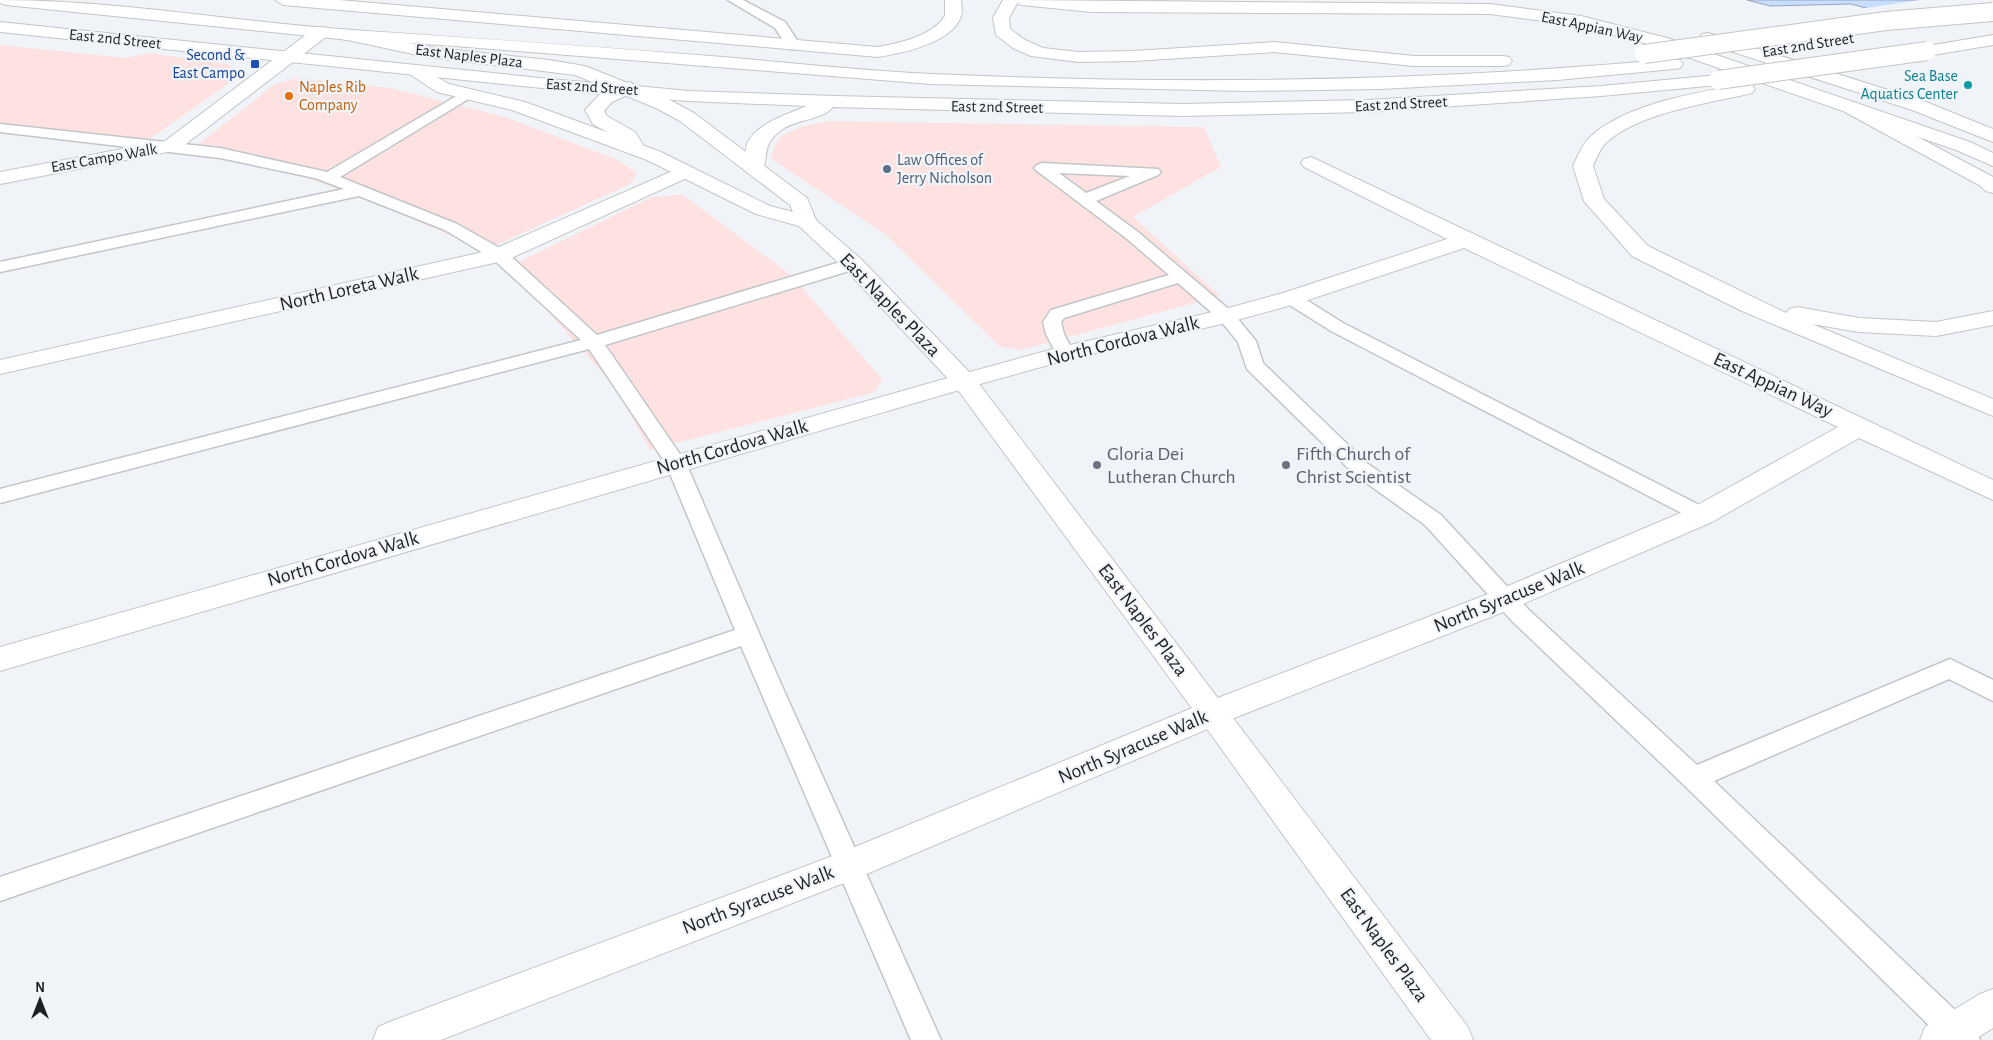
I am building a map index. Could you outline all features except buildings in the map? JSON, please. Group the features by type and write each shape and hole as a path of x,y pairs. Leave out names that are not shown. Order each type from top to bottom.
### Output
{"main road":[{"name":"East 2nd Street","path":"6,0 350,35 442,40 931,79 1247,86 1380,84 1557,75 1674,64 1800,47 1993,13"},
{"path":"283,0 878,52 903,48 923,40 949,22 953,15 953,0"},
{"path":"1011,0 1001,18 1002,31 1027,51 1092,58 1232,47 1276,47 1325,50 1402,60 1489,62 1644,54 1886,21 1993,13"},
{"name":"East Appian Way","path":"1021,0 1092,7 1490,9 1581,22 1661,42 1963,146 1993,160"},
{"name":"East 2nd Street","path":"0,27 414,71 688,96 835,102 1232,110 1367,106 1508,98 1718,80 1993,40"},
{"path":"1681,29 1919,106 1993,136"},
{"name":"East Campo Walk","path":"0,178 171,146 321,32"},
{"name":"East Naples Plaza","path":"350,35 427,52 580,70 622,89 663,104 687,117 800,202 806,222"},
{"path":"1927,51 1843,75 1746,89 1681,103 1636,118 1597,140 1582,166 1594,201 1640,251 1750,306 1993,408"},
{"name":"East Naples Plaza","path":"414,71 443,88 527,109 635,148 764,210 806,222 852,264 964,381 1213,713 1454,1040"},
{"path":"635,148 628,136 600,120 594,110 606,98 622,89 666,76 868,83 931,79"},
{"path":"754,168 757,144 774,126 835,102"},
{"path":"1852,108 1986,181 1993,187"},
{"name":"East Appian Way","path":"1310,163 1465,240 1860,426 1993,491"},
{"name":"North Loreta Walk","path":"0,367 499,255 684,172"},
{"name":"North Cordova Walk","path":"0,659 964,381 1066,353 1226,316 1291,298 1465,240"},
{"path":"1750,306 1859,325 1936,329 1993,318"},
{"name":"North Syracuse Walk","path":"392,1040 850,865 1213,713 1506,599 1702,515 1860,426"},
{"path":"1953,1037 1993,1007"}],"lane":[{"path":"734,0 780,25 794,46"},
{"path":"328,178 465,95"},
{"path":"0,128 220,153 319,174 359,192 451,227 499,255 594,342 676,463 748,635 926,1040"},
{"path":"1084,200 1153,172 1042,168 1181,277 1226,316 1247,341 1254,365 1361,469 1433,520 1521,616 1694,778 1953,1037"},
{"path":"0,267 359,192"},
{"path":"0,496 594,342 852,264"},
{"path":"1066,353 1055,334 1052,322 1057,314 1181,277"},
{"path":"1291,298 1337,327 1702,515"},
{"path":"0,889 748,635"},
{"path":"1694,778 1950,668 1993,691"}],"shaded area":[{"path":"0,45 126,58 149,53 227,64 237,71 236,78 140,146 0,130"},
{"path":"297,78 391,88 505,117 618,160 637,173 630,184 481,252 473,245 365,199 290,172 190,151 275,84"},
{"path":"828,121 1204,127 1221,167 1133,217 1220,296 1021,350 1000,347 885,234 771,159 774,147 782,135 804,126"},
{"path":"682,194 791,275 882,379 875,392 650,450 614,386 533,295 502,270 652,197"}],"water":[{"path":"1747,0 1993,0 1892,15 1851,4 1770,6"}],"pier":[{"path":"1920,0 1993,0 1993,50 1891,17 1859,9"}],"place":[{"name":"Second & East Campo","path":"255,64"},
{"name":"Sea Base Aquatics Center","path":"1968,85"},
{"name":"Naples Rib Company","path":"289,96"},
{"name":"Law Offices of Jerry Nicholson","path":"887,169"},
{"name":"Gloria Dei Lutheran Church","path":"1097,465"},
{"name":"Fifth Church of Christ Scientist","path":"1286,465"}]}
